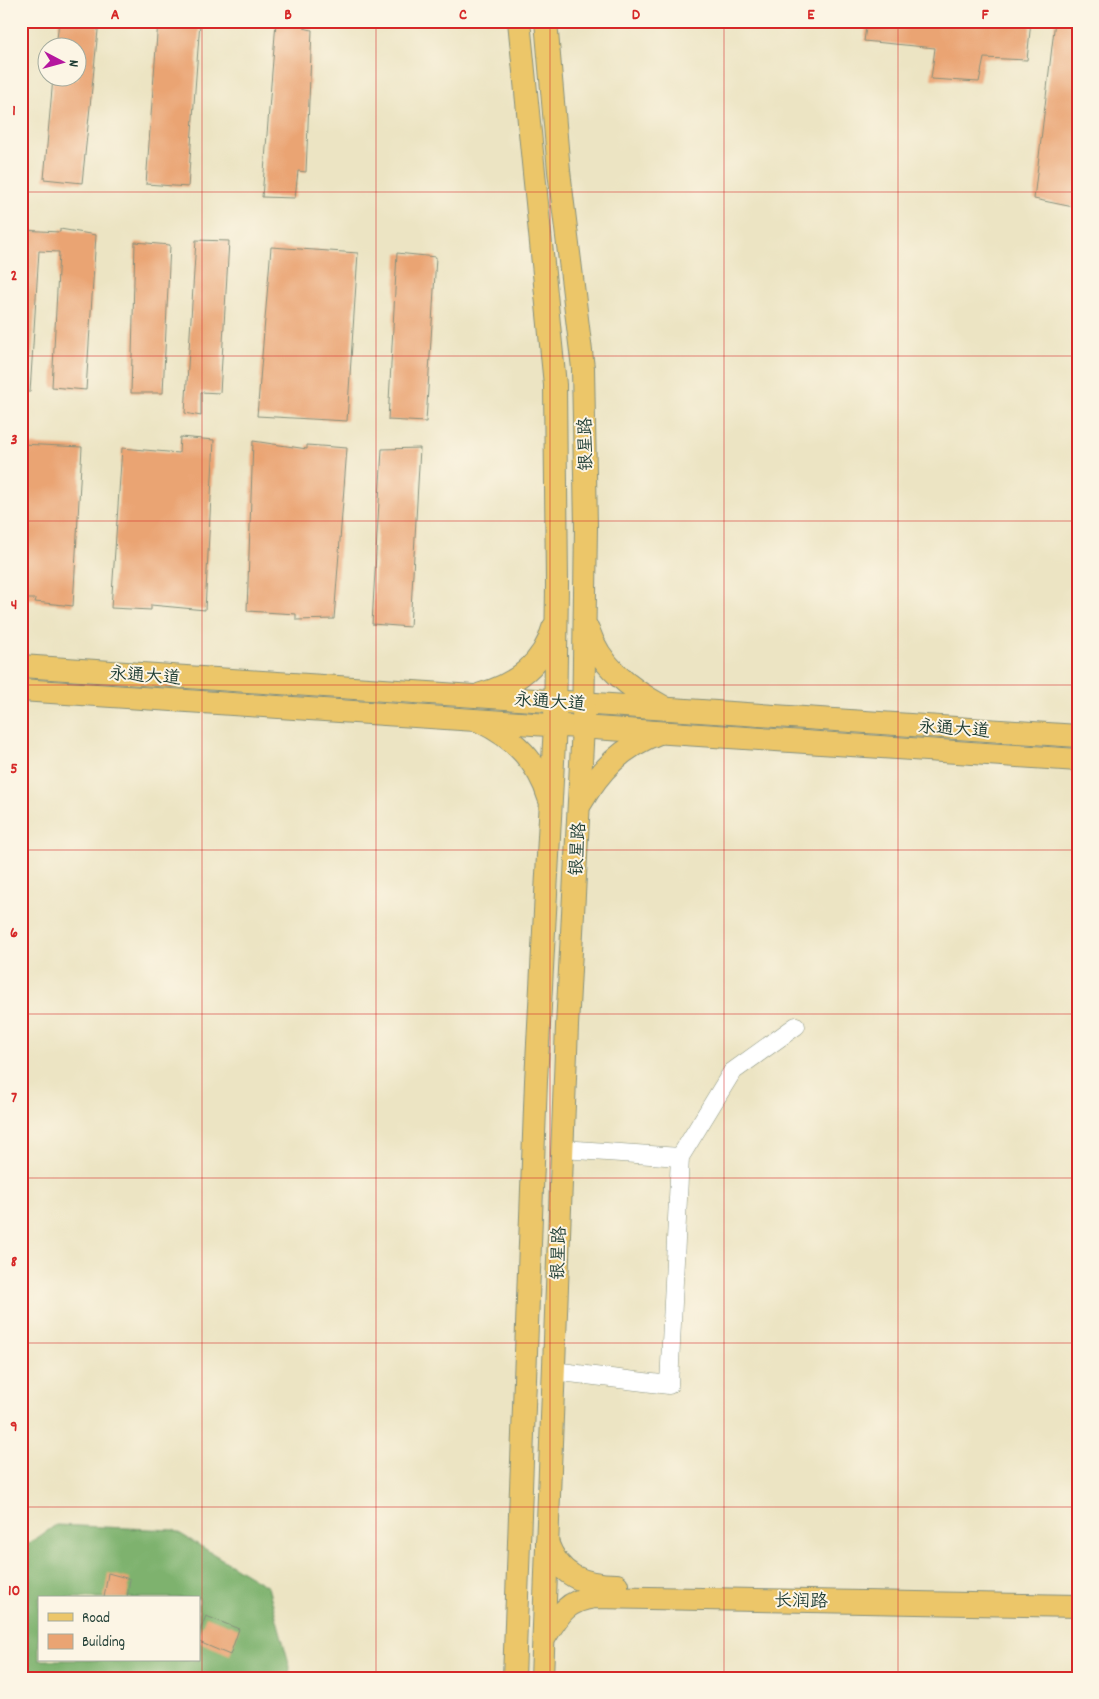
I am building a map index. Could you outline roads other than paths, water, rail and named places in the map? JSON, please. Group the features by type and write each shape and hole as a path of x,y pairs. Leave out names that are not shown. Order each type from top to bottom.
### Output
{"main road":[{"name":"银星路","path":"514,1678 536,1081 556,701 555,385 519,21"},
{"name":"银星路","path":"542,1678 562,1148 584,703 586,436 583,368 559,170 546,21"},
{"path":"474,696 500,687 527,671 544,650 556,615"},
{"path":"585,620 596,649 616,675 642,694 668,709"},
{"name":"永通大道","path":"21,666 1078,736"},
{"name":"永通大道","path":"21,690 663,731 1078,760"},
{"path":"473,719 500,732 520,748 539,773 551,804"},
{"path":"579,806 601,772 613,759 644,738 663,731"},
{"name":"长润路","path":"547,1542 555,1560 565,1570 576,1578 596,1585 1078,1594"},
{"name":"长润路","path":"544,1639 564,1610 574,1602 595,1597 1078,1606"}],"street":[{"path":"553,1371 669,1385 680,1158 732,1072 796,1026"},
{"path":"562,1148 680,1158"}]}
